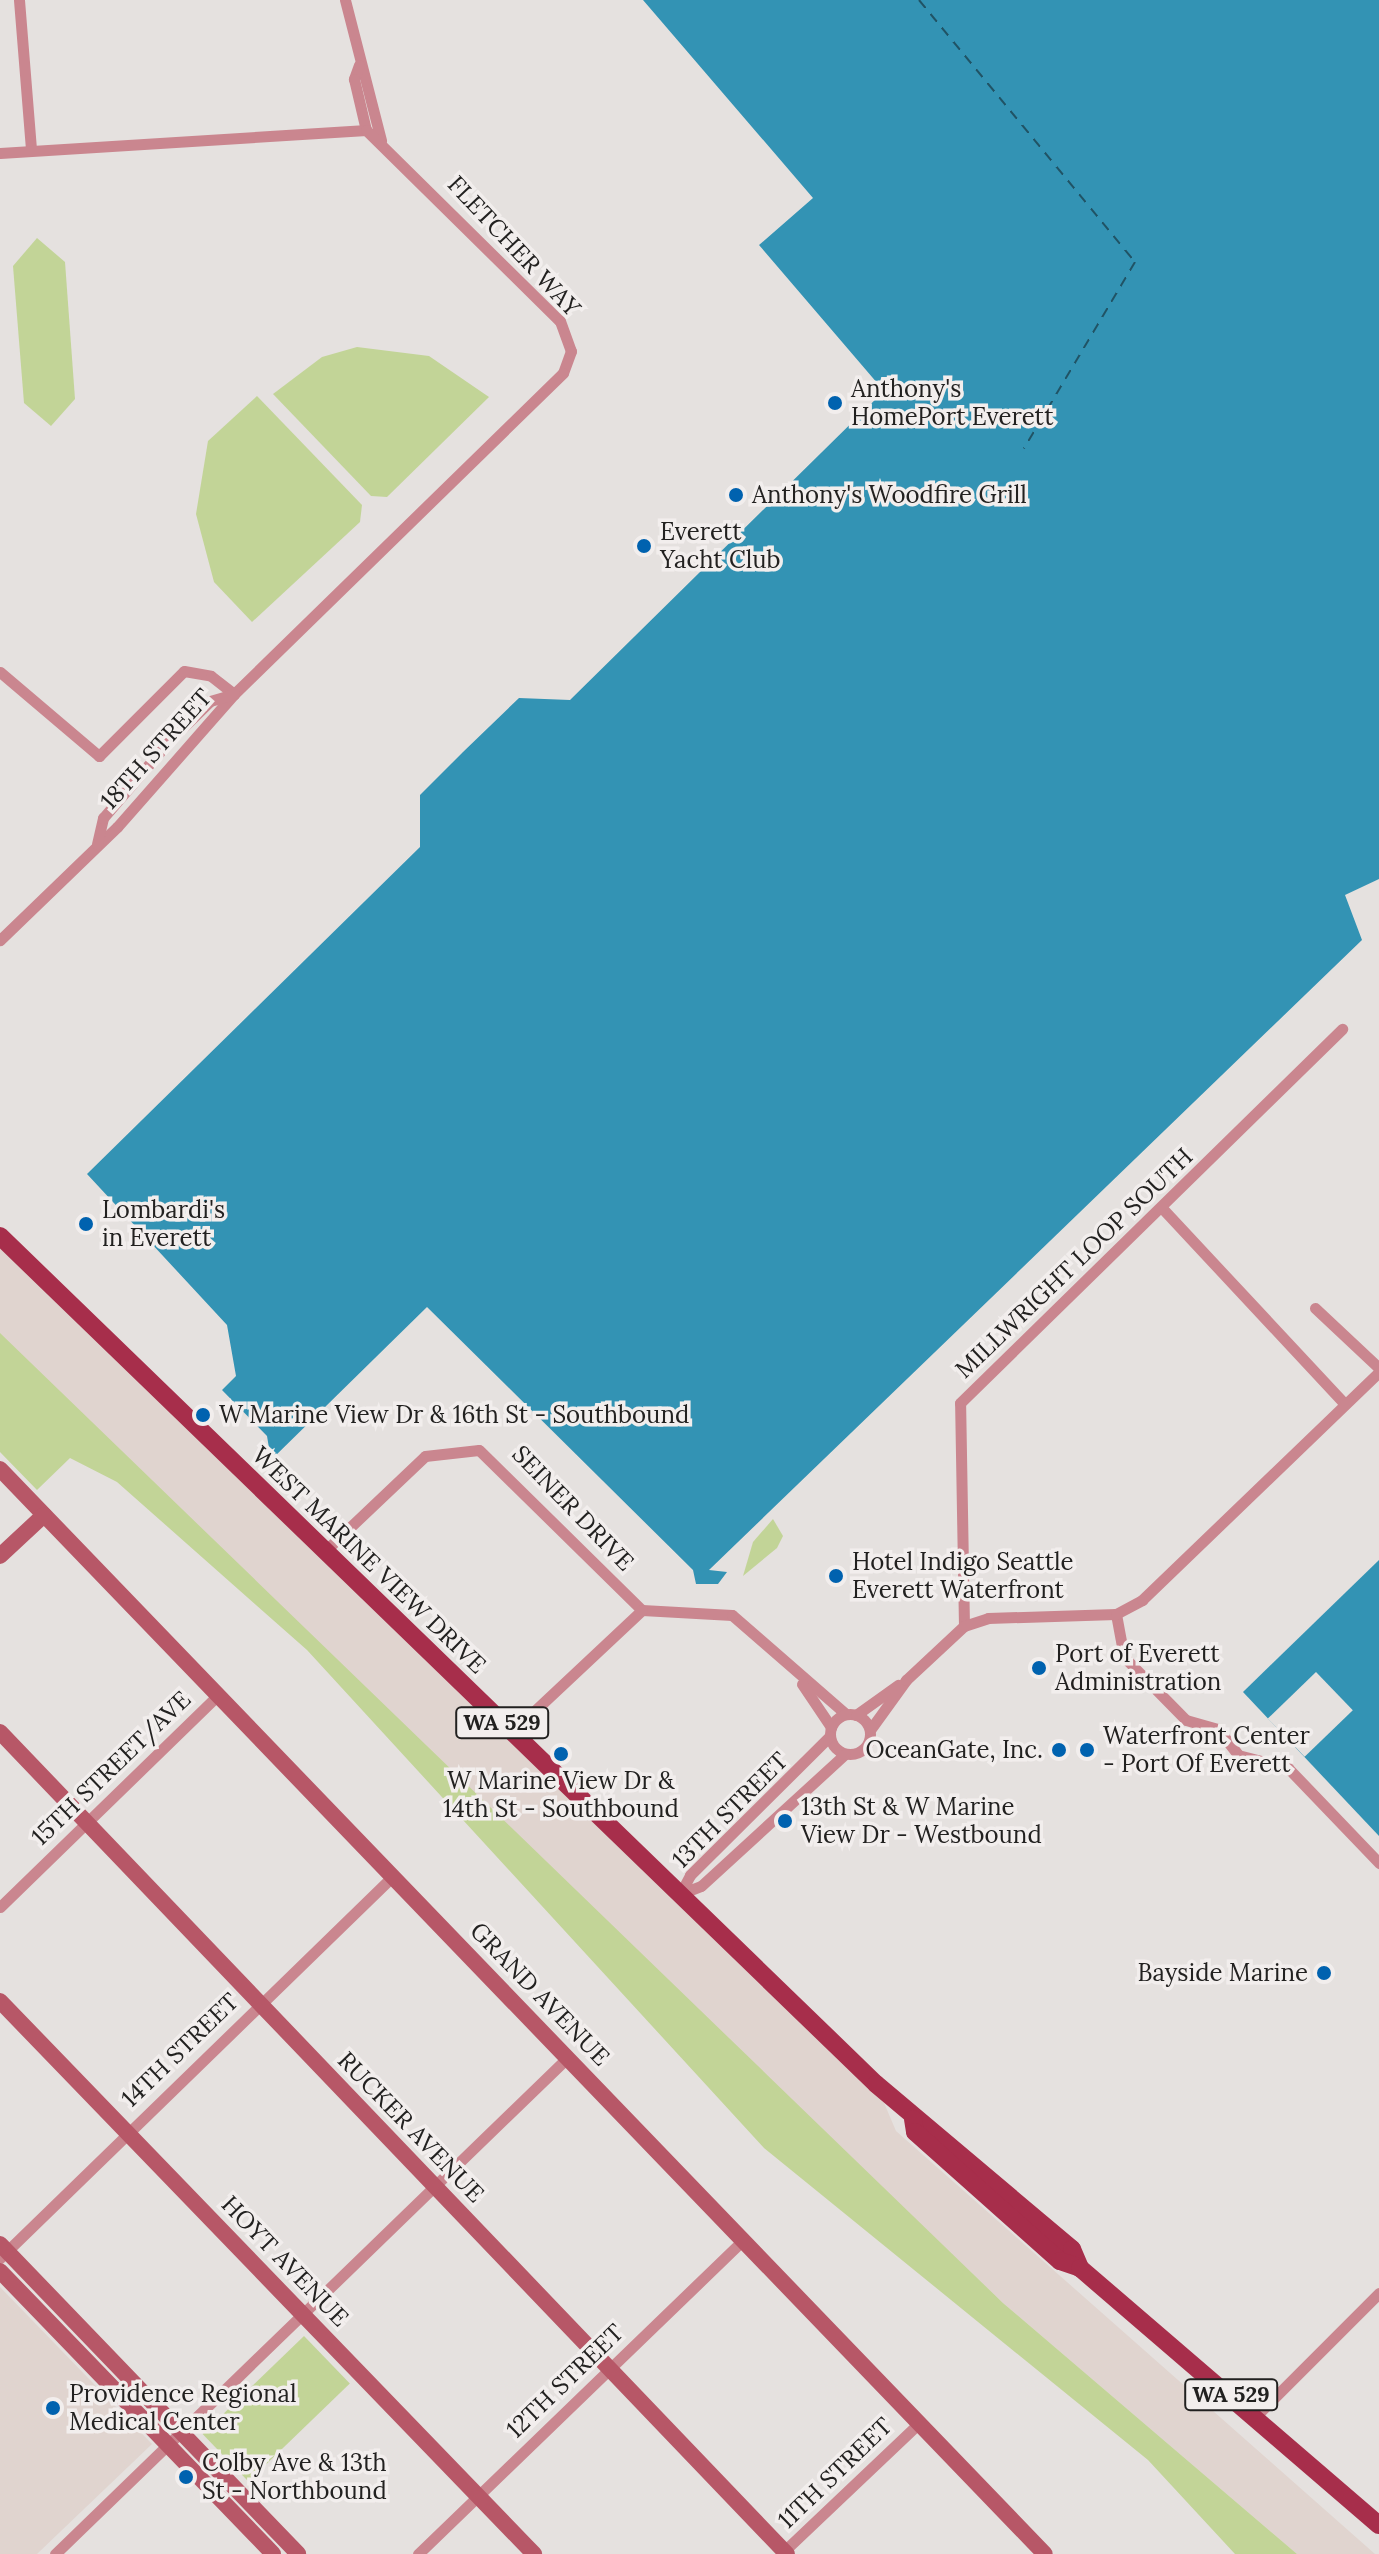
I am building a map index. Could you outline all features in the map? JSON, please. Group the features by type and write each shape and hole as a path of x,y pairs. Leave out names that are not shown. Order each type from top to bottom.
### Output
{"main road":[{"name":"WEST MARINE VIEW DRIVE","path":"0,1236 913,2119 926,2121 1072,2249 1080,2268 1256,2416 1379,2525"}],"street":[{"path":"19,0 31,150"},
{"path":"345,0 359,65 381,140"},
{"path":"0,153 366,130 354,79 359,65"},
{"name":"FLETCHER WAY","path":"234,694 568,364 568,335 560,321 381,140 366,130"},
{"path":"0,672 99,756 184,671 204,672 234,694"},
{"name":"18TH STREET","path":"97,844 103,818 169,741 210,701 234,694"},
{"name":"18TH STREET","path":"0,940 97,844 234,694"},
{"name":"MILLWRIGHT LOOP SOUTH","path":"964,1626 960,1403 1342,1029"},
{"path":"1162,1208 1344,1403"},
{"path":"851,1714 906,1680 964,1626 988,1618 1116,1614 1142,1600 1379,1370 1315,1308"},
{"name":"SEINER DRIVE","path":"325,1551 425,1456 479,1450 642,1610"},
{"name":"GRAND AVENUE","path":"0,1469 1045,2554"},
{"path":"0,1556 44,1515"},
{"path":"512,1732 642,1610 732,1615 798,1676 870,1730 906,1680"},
{"path":"1116,1614 1124,1657 1186,1720 1218,1729 1238,1755 1288,1768 1379,1863"},
{"path":"798,1676 845,1754"},
{"name":"15TH STREET/AVE","path":"0,1907 219,1694"},
{"name":"13TH STREET","path":"680,1894 690,1875 851,1714"},
{"name":"13TH STREET","path":"680,1894 701,1886 845,1754 863,1749 870,1730"},
{"name":"RUCKER AVENUE","path":"0,1732 784,2553"},
{"name":"14TH STREET","path":"2,2251 393,1876"},
{"name":"HOYT AVENUE","path":"0,2001 534,2554"},
{"path":"55,2554 568,2057"},
{"name":"12TH STREET","path":"418,2554 742,2241"},
{"path":"2,2251 298,2554"},
{"path":"0,2271 273,2554"},
{"path":"1256,2416 1379,2293"},
{"name":"11TH STREET","path":"784,2553 919,2423"}],"shaded area":[{"path":"0,1236 876,2084 896,2131 1375,2554 1297,2554 1003,2303 840,2147 0,1339"},
{"name":"Providence Regional Medical Center","path":"0,2287 152,2444 37,2554 0,2554"}],"green space":[{"path":"37,238 65,262 75,399 51,426 24,403 13,266"},
{"path":"357,347 429,356 489,397 387,497 371,496 273,394 322,357"},
{"path":"257,396 362,505 360,522 252,622 214,582 196,514 208,441"},
{"path":"0,1333 1003,2303 1297,2554 1235,2554 1148,2460 764,2148 307,1650 117,1482 70,1458 37,1490 0,1452"},
{"path":"773,1519 783,1536 777,1548 743,1576 753,1542"},
{"path":"304,2336 350,2383 248,2481 203,2434"}],"water":[{"path":"643,0 1379,0 1379,879 1345,895 1362,940 709,1570 727,1572 718,1584 696,1584 693,1570 427,1307 271,1460 267,1436 222,1390 236,1376 227,1325 87,1174 420,847 420,795 463,752 519,698 570,700 884,391 759,245 813,198"},
{"path":"1379,1560 1379,1836 1243,1692"}],"pier":[{"path":"1316,1672 1353,1710 1305,1757 1268,1719"}],"ferry route":[{"path":"919,0 1135,262 1024,448"}],"place":[{"name":"Anthony's HomePort Everett","path":"835,403"},
{"name":"Anthony's Woodfire Grill","path":"736,495"},
{"name":"Everett Yacht Club","path":"644,546"},
{"name":"Lombardi's in Everett","path":"86,1224"},
{"name":"W Marine View Dr & 16th St - Southbound","path":"203,1415"},
{"name":"Hotel Indigo Seattle Everett Waterfront","path":"836,1576"},
{"name":"Port of Everett Administration","path":"1039,1668"},
{"name":"OceanGate, Inc.","path":"1059,1750"},
{"name":"Waterfront Center - Port Of Everett","path":"1087,1750"},
{"name":"W Marine View Dr & 14th St - Southbound","path":"561,1754"},
{"name":"13th St & W Marine View Dr - Westbound","path":"785,1821"},
{"name":"Bayside Marine","path":"1324,1973"},
{"name":"Providence Regional Medical Center","path":"53,2408"},
{"name":"Colby Ave & 13th St - Northbound","path":"186,2477"}]}
